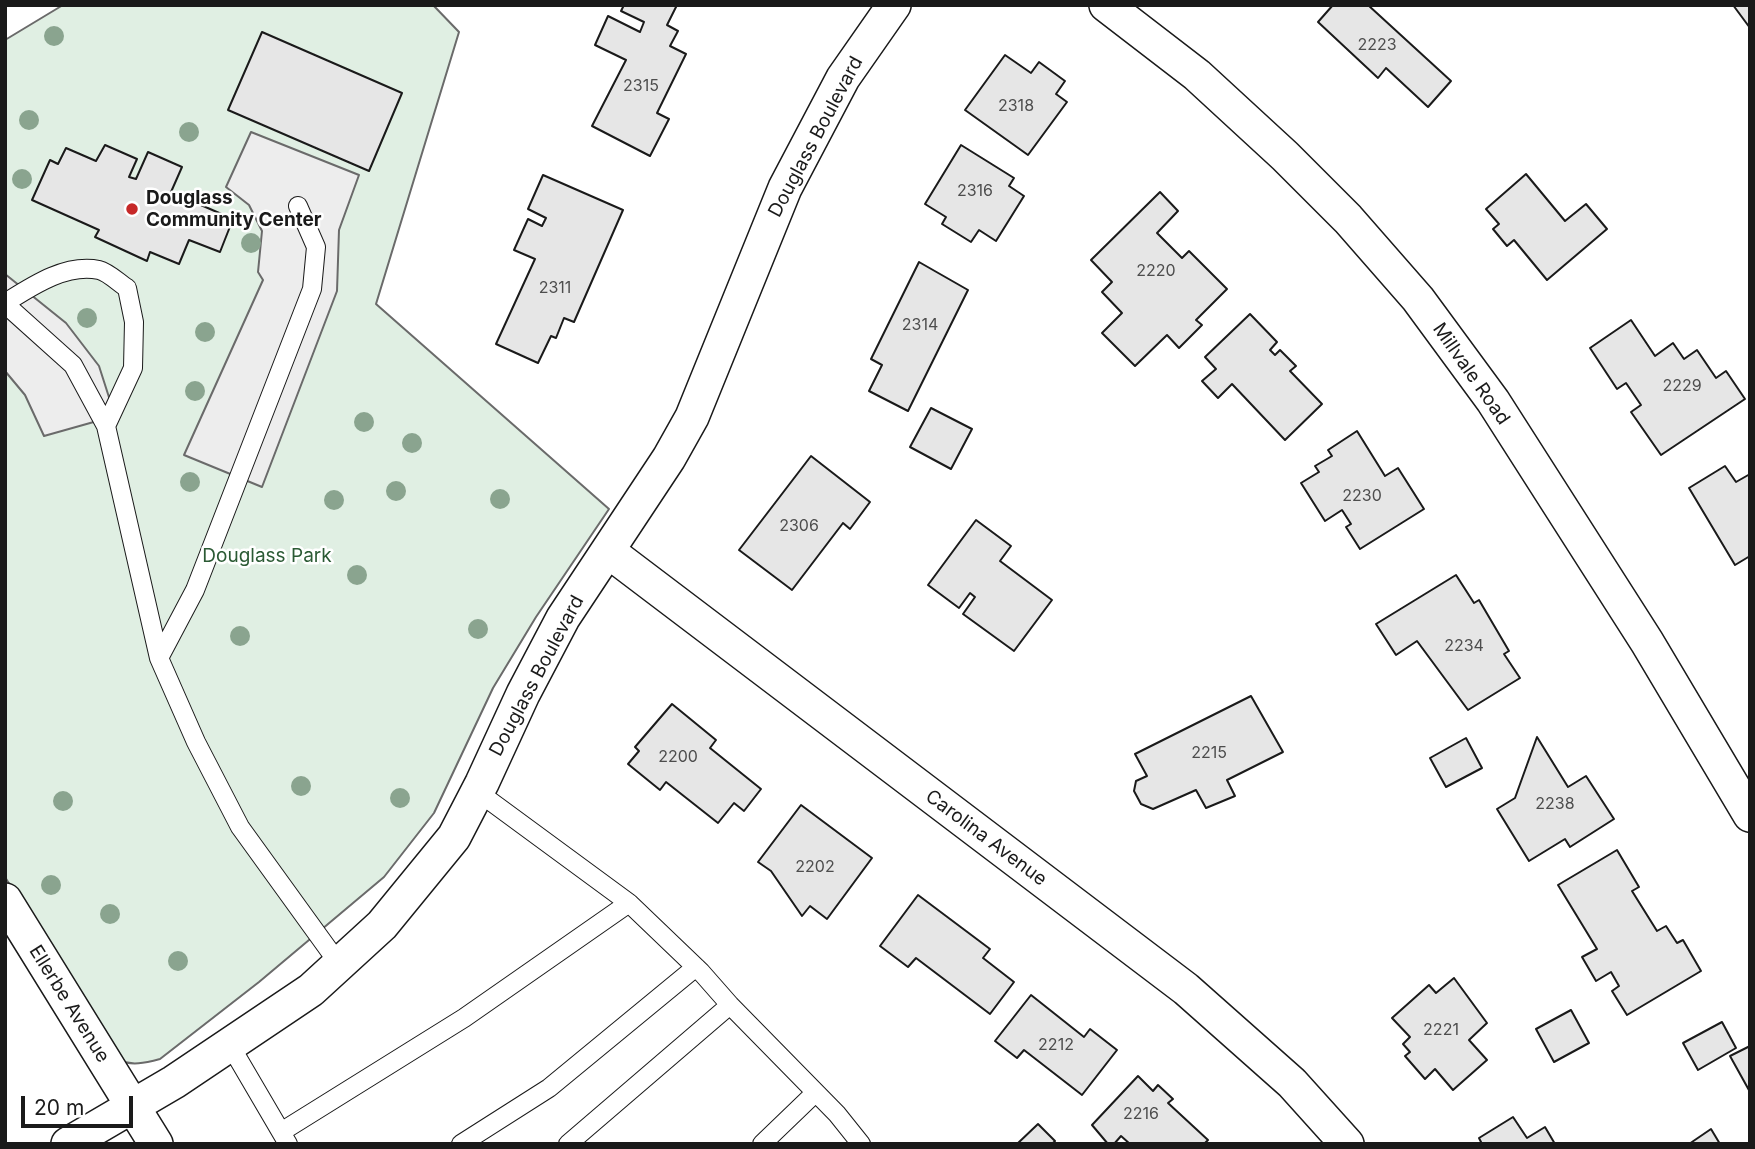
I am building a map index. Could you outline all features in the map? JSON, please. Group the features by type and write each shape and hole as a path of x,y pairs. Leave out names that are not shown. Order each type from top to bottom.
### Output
{"street":[{"name":"Douglass Boulevard","path":"68,1144 230,1045 311,990 382,925 454,837 563,618 669,457 692,417 785,188 843,78 894,5"},
{"name":"Millvale Road","path":"1106,5 1197,75 1285,156 1348,219 1418,299 1500,413 1647,642 1750,815"},
{"name":"Carolina Avenue","path":"608,551 1186,989 1292,1083 1347,1144"},
{"name":"Ellerbe Avenue","path":"5,900 156,1144"}],"lane":[{"path":"159,658 195,590 312,289 316,247 298,206"},
{"path":"106,426 133,368 134,322 127,288 100,270 65,271 35,284 5,303 73,365 106,426 159,658 196,742 240,827 339,964"},
{"path":"478,792 629,903 696,967 837,1114 862,1144"},
{"path":"230,1045 285,1138 629,903"},
{"path":"461,1144 549,1088 696,967"},
{"path":"568,1144 730,1005"},
{"path":"762,1144 815,1093"}],"green space":[{"name":"Douglass Park","path":"63,5 433,5 459,32 376,304 609,509 536,617 493,688 434,813 384,877 259,982 160,1059 138,1063 117,1060 5,877 5,40"}],"shaded area":[{"path":"251,132 359,175 339,230 337,291 262,487 184,455 263,280 258,272 262,231 249,205 226,187"},
{"path":"5,274 66,323 99,366 115,416 44,436 25,395 5,371"}],"building":[{"path":"624,5 677,5 667,25 678,31 670,46 686,54 657,113 669,119 650,156 592,126 626,60 595,45 608,16 640,32 644,22 621,11"},
{"path":"1333,5 1368,5 1451,81 1428,107 1386,68 1378,78 1318,22"},
{"path":"1733,5 1750,5 1750,28"},
{"path":"262,32 402,93 369,171 228,110"},
{"path":"1005,55 1031,73 1039,62 1065,81 1056,94 1067,102 1028,155 965,110"},
{"name":"Douglass Community Center","path":"105,145 137,159 129,177 136,179 148,152 182,167 171,192 233,219 220,252 189,240 179,264 150,252 147,261 95,237 99,230 32,200 50,160 58,164 66,148 96,161"},
{"path":"961,145 1014,178 1009,186 1024,196 996,241 979,230 971,242 942,224 946,217 925,204"},
{"path":"1526,174 1565,221 1586,204 1607,229 1547,280 1514,240 1507,246 1493,229 1499,224 1486,209"},
{"path":"543,175 623,210 574,322 564,318 556,338 551,336 538,363 496,344 535,259 514,250 528,219 542,226 546,218 528,209"},
{"path":"1160,192 1178,211 1157,233 1182,258 1189,251 1227,289 1196,320 1202,325 1179,348 1167,335 1135,366 1102,333 1122,313 1102,292 1112,282 1091,260"},
{"path":"919,262 968,290 908,411 869,391 882,365 871,359"},
{"path":"1250,314 1277,342 1270,350 1275,355 1280,350 1296,366 1290,371 1322,404 1285,440 1232,384 1218,398 1202,381 1216,369 1205,357"},
{"path":"1631,320 1655,356 1673,343 1684,359 1697,350 1716,378 1726,371 1745,399 1661,455 1631,412 1641,405 1626,383 1617,389 1590,348"},
{"path":"931,408 972,429 951,469 910,447"},
{"path":"1357,431 1385,476 1398,468 1424,509 1360,549 1346,527 1351,524 1342,510 1325,521 1301,483 1319,472 1315,466 1332,456 1328,450"},
{"path":"811,456 870,502 850,529 843,523 792,590 739,550"},
{"path":"1725,466 1736,482 1750,474 1750,556 1735,565 1689,488"},
{"path":"976,520 1011,546 1000,561 1052,600 1014,651 963,614 975,597 970,593 959,608 928,585"},
{"path":"1456,575 1474,603 1479,600 1509,651 1504,654 1520,678 1468,710 1417,641 1396,655 1376,624"},
{"path":"1251,696 1283,752 1227,780 1235,796 1206,808 1196,790 1153,809 1141,804 1134,791 1136,781 1147,776 1135,754"},
{"path":"672,704 716,740 710,748 761,789 744,811 734,803 718,823 666,782 660,790 628,764 639,751 635,747"},
{"path":"1537,737 1568,787 1586,776 1614,819 1570,847 1565,839 1529,861 1497,809 1515,798"},
{"path":"1466,738 1482,768 1446,787 1430,758"},
{"path":"801,805 872,858 827,919 810,906 802,916 771,871 758,862"},
{"path":"1617,850 1639,887 1632,891 1657,931 1666,926 1677,943 1683,940 1701,971 1627,1015 1612,991 1619,986 1611,972 1596,981 1582,957 1597,949 1558,885"},
{"path":"918,895 990,949 983,958 1014,982 990,1014 916,958 908,967 880,946"},
{"path":"1454,978 1487,1023 1469,1040 1487,1060 1453,1090 1435,1069 1425,1079 1405,1056 1410,1052 1403,1044 1410,1037 1392,1018 1429,985 1436,993"},
{"path":"1031,995 1084,1037 1090,1029 1117,1050 1082,1095 1024,1050 1017,1058 995,1041"},
{"path":"1571,1010 1589,1043 1554,1062 1536,1029"},
{"path":"1722,1022 1736,1048 1698,1070 1683,1043"},
{"path":"1750,1046 1750,1092 1730,1056"},
{"path":"1138,1076 1153,1091 1158,1085 1173,1099 1168,1103 1208,1140 1204,1144 1130,1144 1121,1136 1114,1144 1108,1144 1092,1125"},
{"path":"1513,1117 1527,1138 1545,1127 1555,1144 1482,1144 1479,1138"},
{"path":"1038,1124 1055,1141 1052,1144 1017,1144"},
{"path":"1711,1129 1720,1144 1689,1144"}],"place":[{"name":"Douglass Community Center","path":"132,209"}]}
